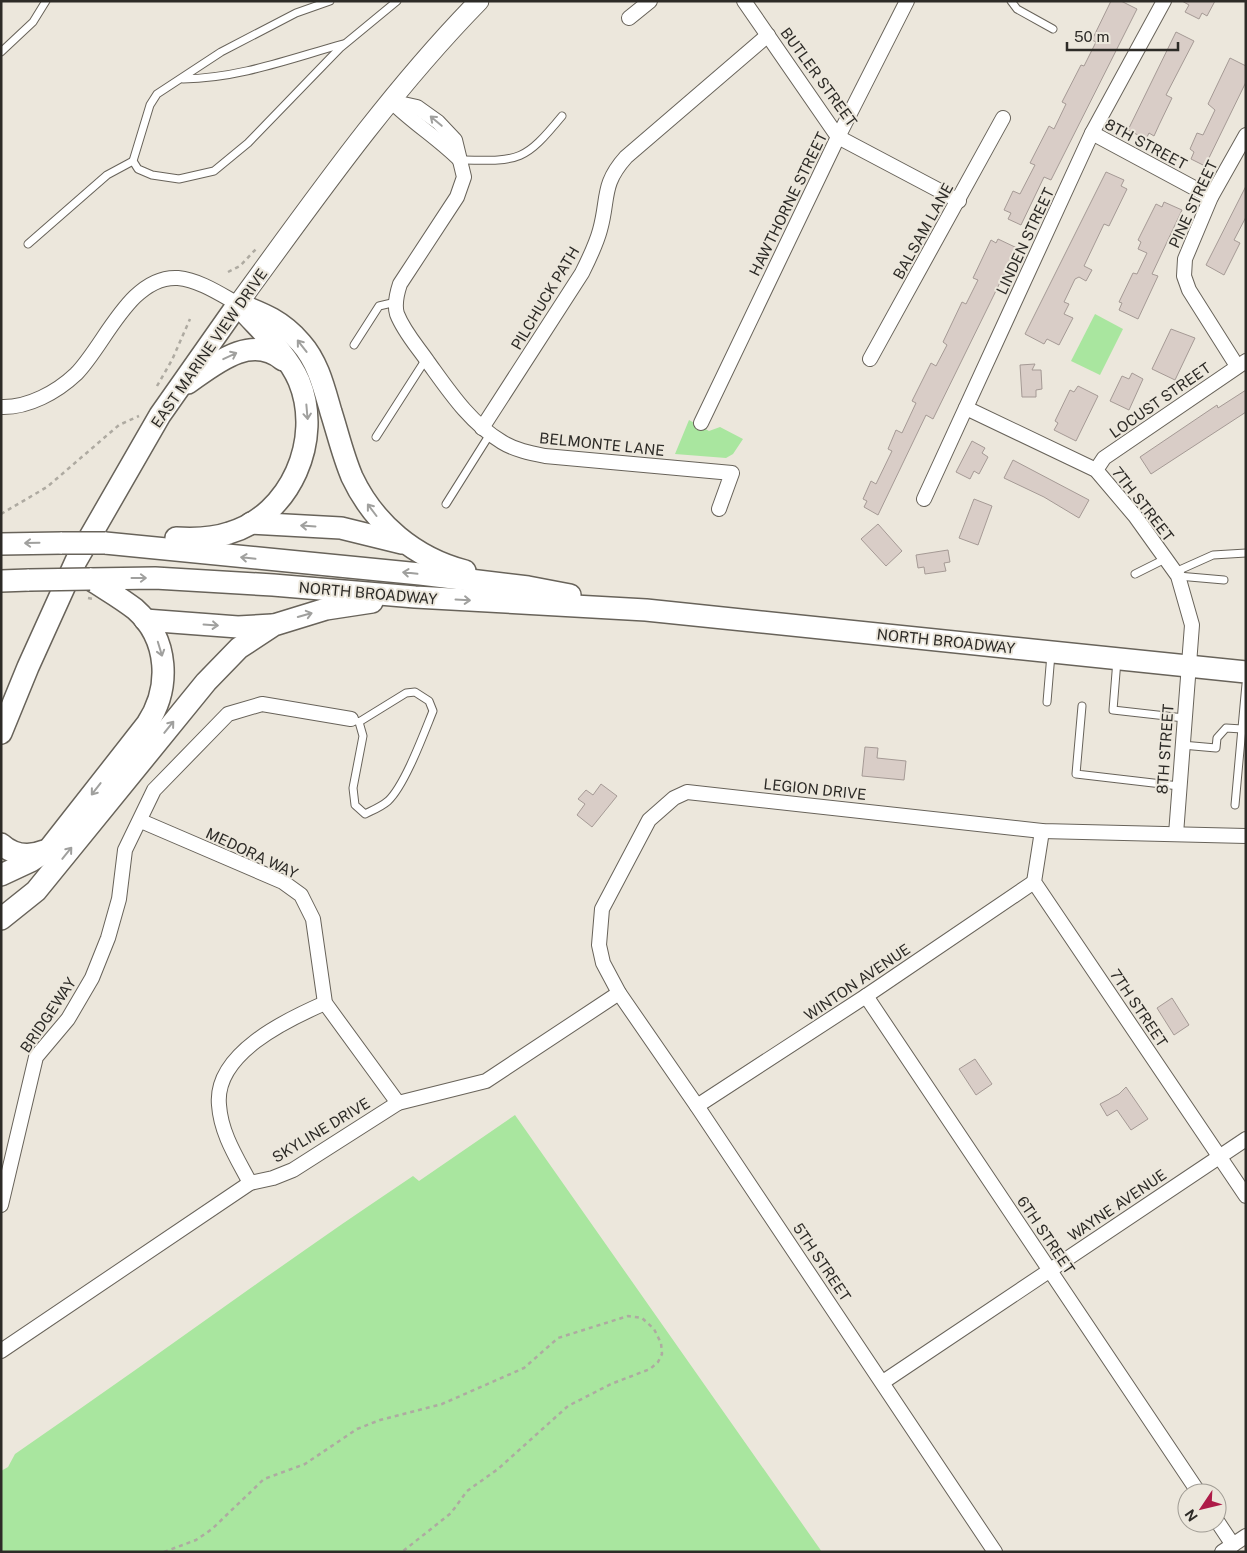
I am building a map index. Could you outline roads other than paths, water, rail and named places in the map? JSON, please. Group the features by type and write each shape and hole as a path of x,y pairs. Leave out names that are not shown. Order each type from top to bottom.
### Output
{"main road":[{"name":"EAST MARINE VIEW DRIVE","path":"1,733 28,667 76,561 175,392 349,153 390,101 479,1"},
{"path":"1,544 105,543 154,538 203,538 230,533 251,523 281,497 293,479 302,458 307,438 307,408 298,380 291,366 238,304"},
{"path":"238,304 271,316 302,343 319,374 352,476 364,499 379,519 407,544 432,560 454,568 528,587"},
{"path":"175,392 224,358 241,351 264,351 278,355 291,366"},
{"path":"251,523 341,528 407,544"},
{"name":"NORTH BROADWAY","path":"105,543 528,587 646,610"},
{"name":"NORTH BROADWAY","path":"1,581 29,580 92,589 155,578 263,584 415,598 646,610 1246,672"},
{"path":"1,875 31,861 49,849 147,724 159,704 164,680 163,660 155,636 145,620 130,605 92,589"},
{"path":"1,919 36,891 217,669 243,645 274,625 305,614 344,606 415,598"},
{"path":"145,620 238,627 274,625"},
{"path":"1,844 12,851 26,855 35,855 49,849"},
{"path":"1,906 15,904 36,891"}],"street":[{"path":"629,18 650,1"},
{"name":"BUTLER STREET","path":"744,1 838,137 958,201"},
{"name":"HAWTHORNE STREET","path":"701,423 838,137 907,1"},
{"name":"LINDEN STREET","path":"924,499 1092,133 1164,1"},
{"name":"PILCHUCK PATH","path":"486,431 582,273 592,253 600,228 607,184 615,170 626,157 768,35"},
{"path":"390,101 408,119 430,132 461,160 464,177 457,197 400,284 396,302"},
{"name":"BALSAM LANE","path":"870,359 1003,118"},
{"name":"8TH STREET","path":"1092,133 1212,197"},
{"name":"PINE STREET","path":"1242,364 1189,290 1184,276 1185,259 1212,197 1246,135"},
{"path":"1,408 28,403 55,390 77,373 133,298 164,279 179,278 201,284 238,304"},
{"name":"BELMONTE LANE","path":"396,302 396,312 405,331 456,400 486,431 504,443 524,452 545,456 732,472 719,509"},
{"name":"LOCUST STREET","path":"1096,470 1104,458 1242,364"},
{"name":"7TH STREET","path":"966,408 1096,470 1135,516 1177,574 1192,625 1187,666"},
{"name":"8TH STREET","path":"1176,834 1187,666"},
{"name":"BRIDGEWAY","path":"1,1205 36,1057 68,1019 92,978 108,938 119,899 125,850 141,821 154,790 228,714 262,704 355,721"},
{"name":"LEGION DRIVE","path":"619,993 604,963 599,945 602,909 649,820 674,798 688,792 1042,831 1246,836"},
{"name":"MEDORA WAY","path":"141,821 283,882 301,895 313,919 325,1003 398,1103"},
{"path":"1034,882 1042,831"},
{"name":"7TH STREET","path":"1034,882 1246,1196"},
{"name":"WINTON AVENUE","path":"698,1106 866,996 1034,882"},
{"name":"SKYLINE DRIVE","path":"1,1351 250,1183 273,1178 293,1170 398,1103 486,1081 619,993"},
{"name":"5TH STREET","path":"619,993 698,1106 995,1552"},
{"name":"6TH STREET","path":"866,996 1191,1483"},
{"path":"250,1183 229,1145 222,1124 219,1104 220,1091 226,1073 241,1052 291,1018 325,1003"},
{"name":"WAYNE AVENUE","path":"882,1382 1246,1139"},
{"path":"1222,1533 1228,1548 1246,1536"}],"lane":[{"path":"1,52 33,22 46,1"},
{"path":"28,244 107,175 133,161 150,105 158,94 221,52 296,13 330,1"},
{"path":"133,161 138,169 152,175 179,179 214,171 248,143 347,42 397,1"},
{"path":"1011,1 1017,9 1053,29"},
{"path":"183,79 216,78 240,73 347,42"},
{"path":"461,160 503,161 524,154 537,145 562,116"},
{"path":"354,345 380,306 396,302"},
{"path":"376,437 426,359"},
{"path":"446,504 486,431"},
{"path":"1177,574 1213,555 1246,553"},
{"path":"1135,574 1165,559"},
{"path":"1177,574 1224,580"},
{"path":"1047,702 1051,651"},
{"path":"1117,658 1112,710 1184,718"},
{"path":"1235,805 1246,684"},
{"path":"415,692 429,701 433,710 405,773 390,800 364,814 355,805 353,788 363,736 355,721 406,693 415,692"},
{"path":"1082,706 1076,774 1179,786"},
{"path":"1182,745 1216,748 1220,732 1226,728 1242,729"}]}
